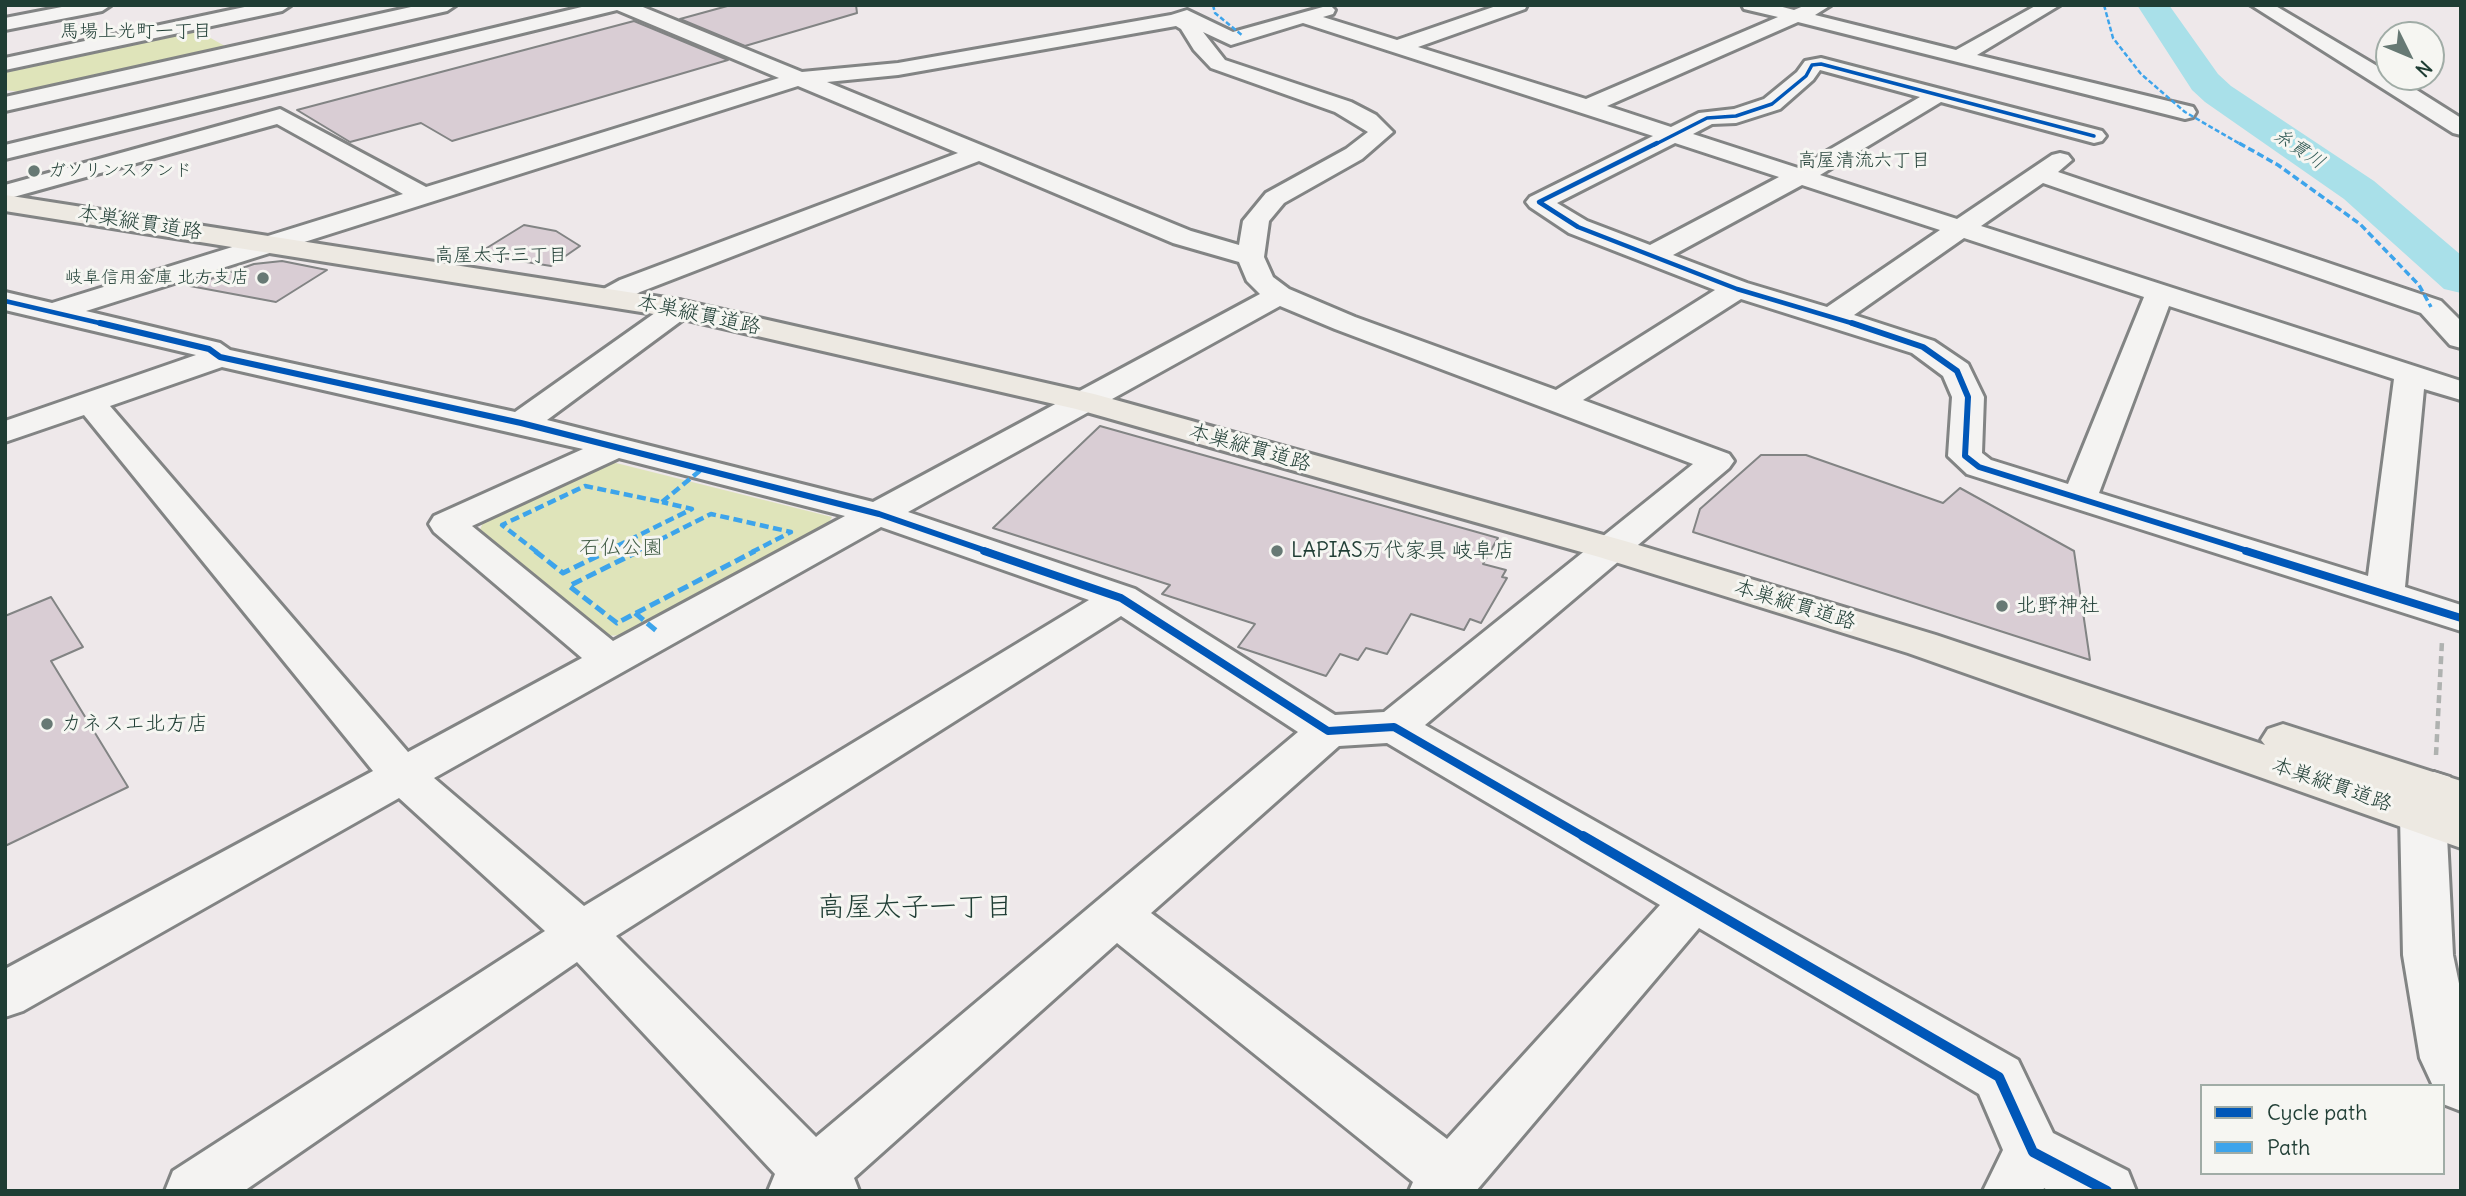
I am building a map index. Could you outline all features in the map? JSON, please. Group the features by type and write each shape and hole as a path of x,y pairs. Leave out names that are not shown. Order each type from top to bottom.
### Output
{"main road":[{"name":"本巣縦貫道路","path":"7,195 620,292 734,306 1093,396 1620,542 1922,644 2445,808"},
{"name":"本巣縦貫道路","path":"620,292 679,309 1093,396"}],"street":[{"path":"5,24 103,5"},
{"path":"5,64 282,5"},
{"path":"5,104 447,5"},
{"path":"5,152 615,5"},
{"path":"621,5 1182,237 1250,257"},
{"path":"5,327 797,79 898,69 1179,14 1231,40 1341,5"},
{"path":"1397,47 1518,5"},
{"path":"1751,5 2185,112"},
{"path":"1587,107 1822,5"},
{"path":"1958,57 2051,5"},
{"path":"2260,5 2375,73"},
{"path":"176,11 295,81"},
{"path":"1179,14 1189,25 1200,46 1218,64 1343,107 1368,120 1382,132 1354,154 1275,198 1265,208 1256,221 1250,257 1261,281 1279,295 1345,323 1717,461 1394,727"},
{"path":"1304,17 1964,228 2461,391"},
{"path":"2094,136 1821,64 1812,65 1806,76 1772,104 1737,116 1707,118 1539,202 1578,227 1737,289 1923,348 1957,371 1968,397 1965,456 1979,467 2452,615"},
{"path":"2404,91 2461,128"},
{"path":"2439,91 2449,93"},
{"path":"5,95 32,98"},
{"path":"1652,255 1799,177 1938,95"},
{"path":"1831,317 2145,103"},
{"path":"7,195 280,116 424,196"},
{"path":"620,292 979,153"},
{"path":"2040,174 2431,307 2461,339"},
{"path":"1559,402 1737,289"},
{"path":"2080,498 2160,292"},
{"path":"5,995 610,660 1279,295"},
{"path":"5,301 209,349 220,357 522,423 879,514 1121,598 1328,731 1394,727 1999,1077 2022,1171 2107,1191"},
{"path":"522,423 679,309"},
{"path":"5,432 220,357"},
{"path":"2385,595 2410,375"},
{"path":"90,402 402,775 581,933 814,1185 1116,915 1328,731"},
{"path":"610,660 447,524 615,447"},
{"path":"194,1191 581,933 1121,598"},
{"path":"2445,808 2428,956 2447,1058 2461,1086"},
{"path":"1116,915 1445,1184 1694,900"}],"path":[{"path":"2445,808 2452,615"}],"green space":[{"path":"191,27 232,50 36,94 5,90 5,67"},
{"name":"石仏公園","path":"612,462 832,517 825,529 628,635 600,636 479,532 484,520"}],"building":[{"path":"731,5 856,5 857,13 745,46 680,19"},
{"path":"634,21 728,60 452,141 421,123 350,142 297,110"},
{"path":"524,225 556,231 580,246 551,266 477,254"},
{"name":"岐阜信用金庫 北方支店","path":"282,261 327,270 276,302 190,286 254,264"},
{"name":"LAPIAS万代家具 岐阜店","path":"1100,426 1498,538 1483,564 1506,570 1502,577 1507,578 1481,623 1470,619 1464,630 1411,614 1387,654 1366,648 1358,660 1340,654 1326,676 1238,647 1255,624 1162,594 1170,585 993,528"},
{"name":"北野神社","path":"1761,455 1806,455 1943,503 1960,488 2074,551 2090,660 1693,532 1700,509"},
{"name":"カネスエ北方店","path":"51,597 83,647 51,661 128,787 5,846 5,616"}],"waterway":[{"name":"糸貫川","path":"2153,5 2205,82 2218,94 2359,190 2461,279"}],"marked path":[{"path":"1213,5 1215,13 1243,36"},
{"path":"2104,5 2113,38 2141,74 2185,112 2278,165 2360,224 2419,285 2431,307"},
{"path":"662,502 692,509 563,573 502,525 585,486 662,502 702,469"},
{"path":"711,514 791,532 617,623 569,586 711,514"},
{"path":"635,613 659,633"}],"cycle path":[{"path":"2094,136 1821,64 1812,65 1806,76 1772,104 1736,116 1707,118 1539,202 1578,227 1737,289 1923,347 1957,371 1968,397 1965,456 1979,467 2461,618"},
{"path":"5,301 209,349 220,357 521,423 879,514 1121,598 1328,731 1394,727 1999,1077 2033,1152 2107,1191"}],"place":[{"name":"ガソリンスタンド","path":"34,171"},
{"name":"岐阜信用金庫 北方支店","path":"263,278"},
{"name":"LAPIAS万代家具 岐阜店","path":"1277,551"},
{"name":"北野神社","path":"2002,606"},
{"name":"カネスエ北方店","path":"47,724"}],"district":[{"name":"馬場上光町一丁目","path":"136,32"},
{"name":"高屋清流六丁目","path":"1864,161"},
{"name":"高屋太子三丁目","path":"501,256"},
{"name":"高屋太子一丁目","path":"915,908"}]}
